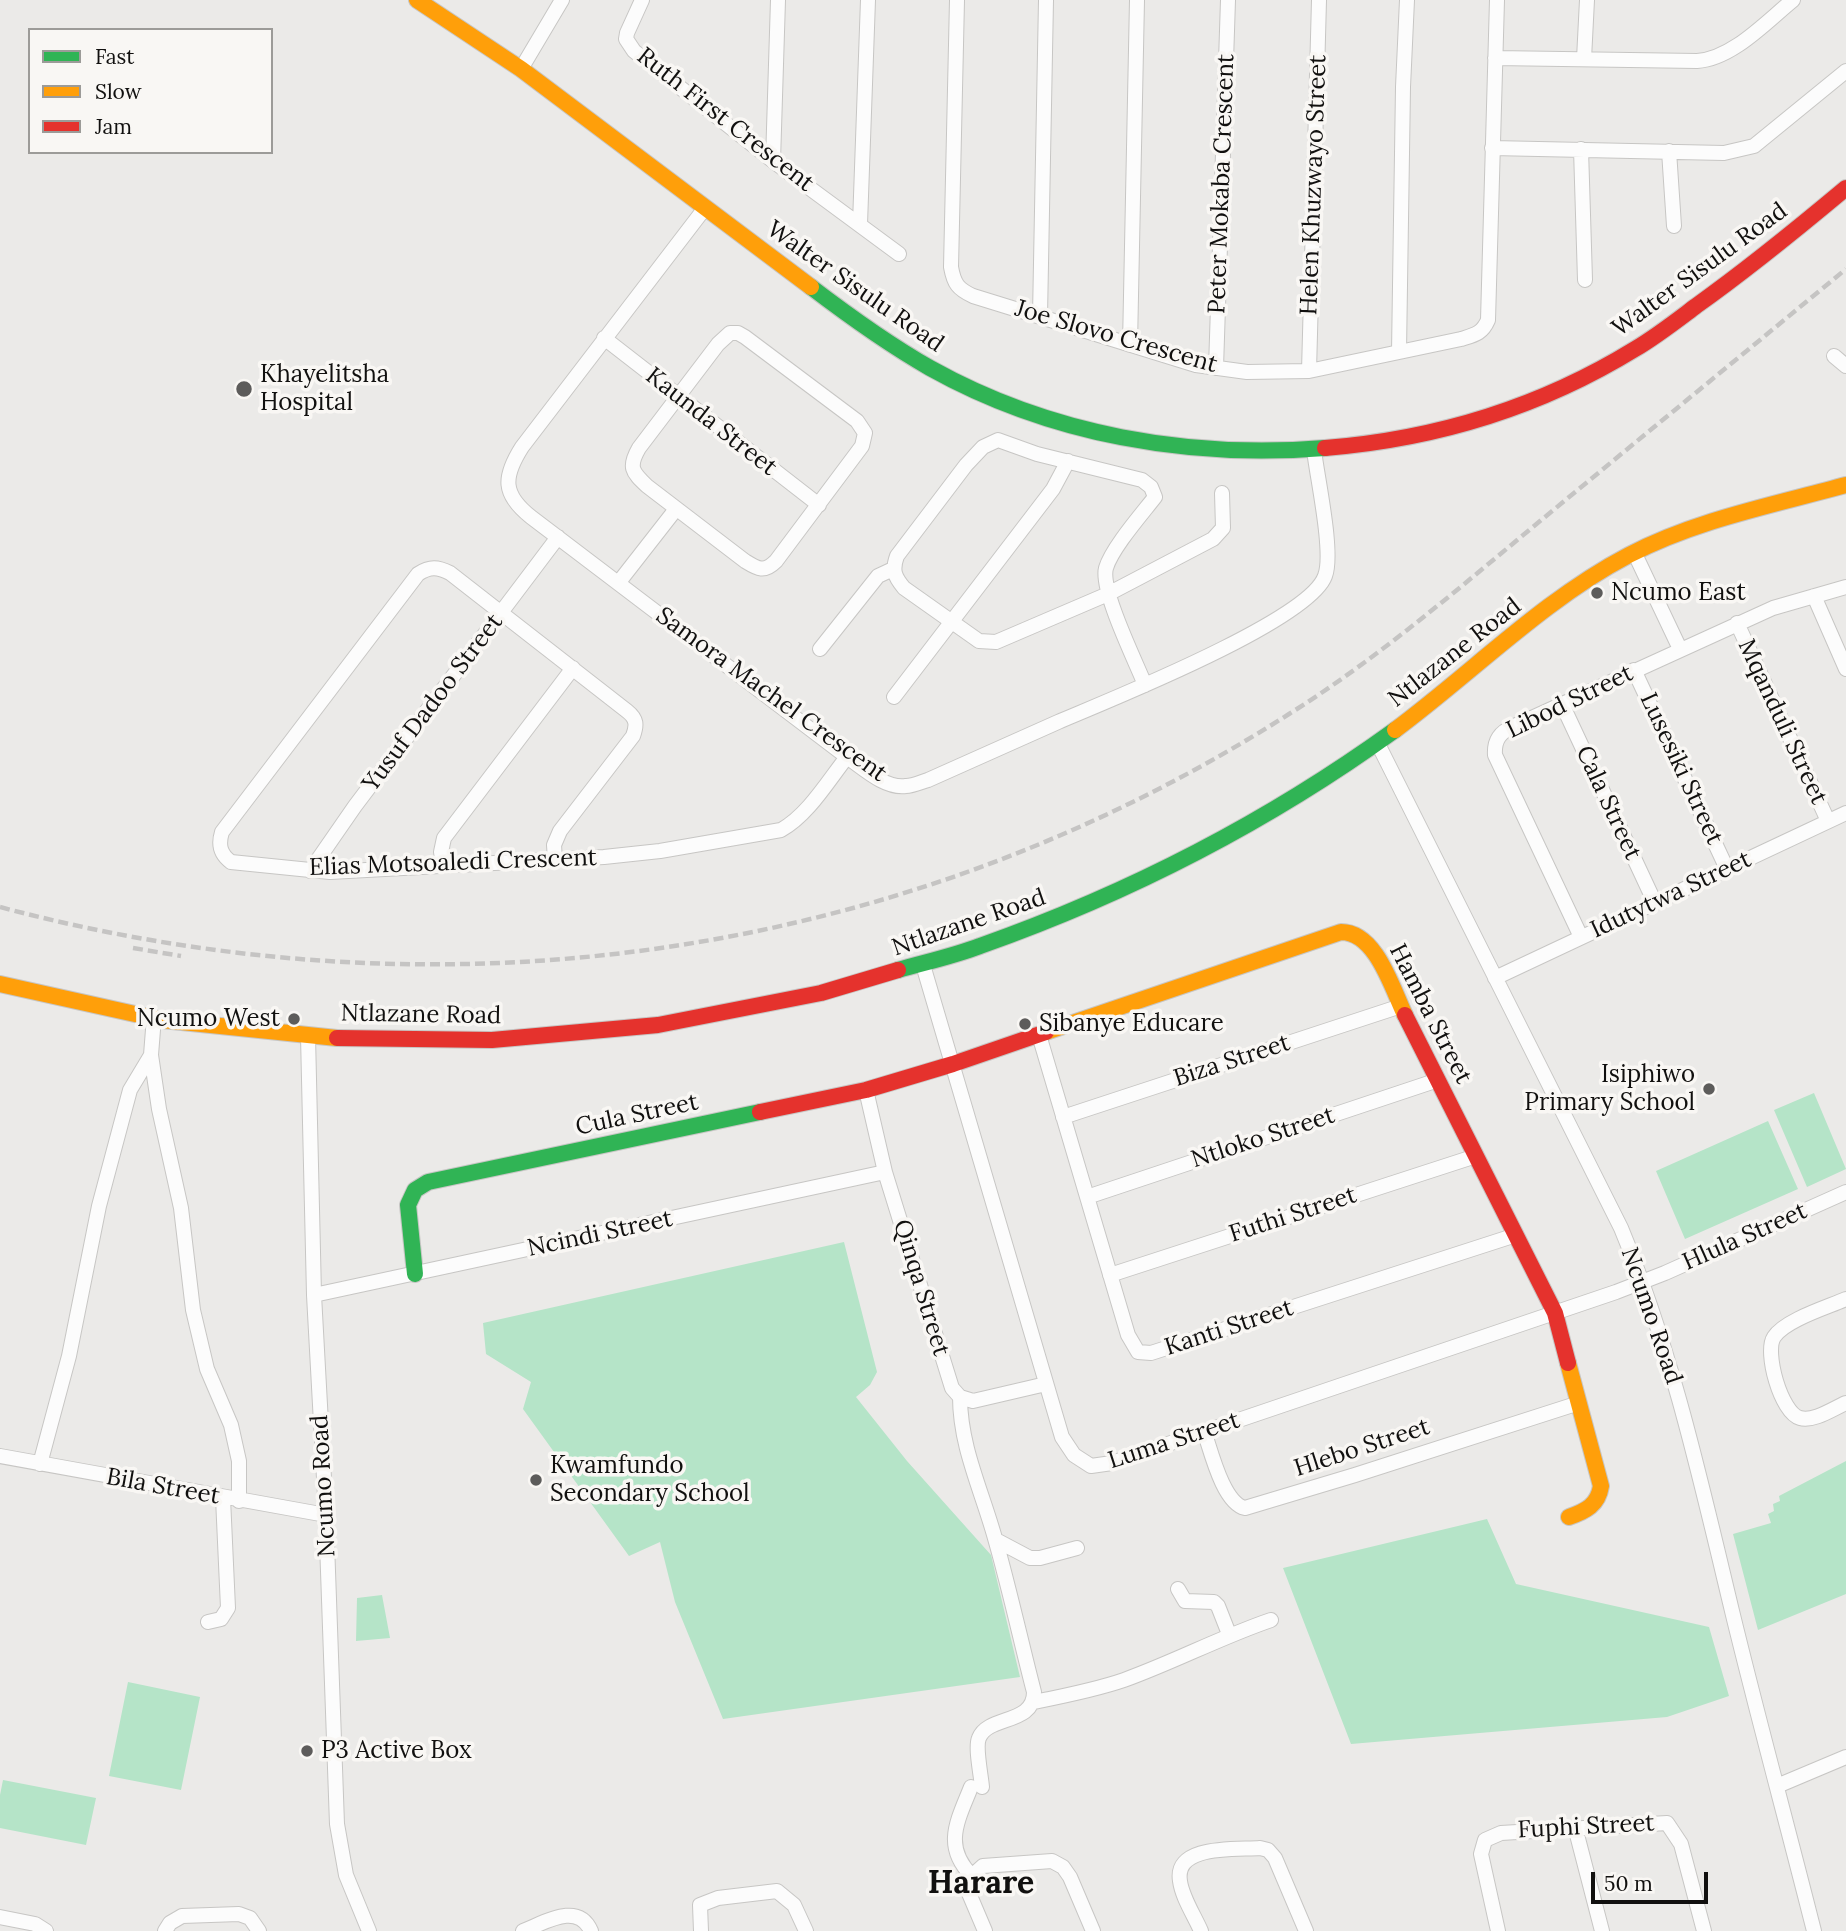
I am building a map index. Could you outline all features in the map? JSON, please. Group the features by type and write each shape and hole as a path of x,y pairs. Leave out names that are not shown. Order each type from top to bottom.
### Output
{"street":[{"name":"Walter Sisulu Road","path":"417,0 521,69 886,341 963,385 1003,402 1091,433 1138,442 1227,452 1314,450 1390,441 1456,427 1507,411 1555,391 1629,353 1733,280 1846,188"},
{"path":"521,69 562,0"},
{"name":"Ruth First Crescent","path":"642,0 626,33 626,39 634,51 773,161 899,254"},
{"path":"773,161 778,0"},
{"path":"860,224 868,0"},
{"name":"Joe Slovo Crescent","path":"957,0 951,254 953,281 962,291 973,296 1130,345 1196,365 1247,372 1309,371 1475,335 1485,327 1488,320 1497,0"},
{"path":"1040,316 1046,0"},
{"path":"1130,345 1137,0"},
{"name":"Peter Mokaba Crescent","path":"1216,368 1227,0"},
{"name":"Helen Khuzwayo Street","path":"1309,371 1319,0"},
{"path":"1399,352 1407,0"},
{"path":"1584,59 1587,0"},
{"path":"1495,58 1714,60 1731,51 1793,0"},
{"path":"1492,148 1732,152 1754,146 1846,71"},
{"path":"1581,149 1585,280"},
{"path":"1668,151 1674,226"},
{"name":"Samora Machel Crescent","path":"705,208 522,447 508,477 513,499 520,508 847,757 894,786 928,780 1180,670 1270,622 1315,591 1325,576 1327,563 1326,531 1314,450"},
{"path":"730,333 738,333 857,421 865,433 862,446 771,566 760,570 637,477 632,465 633,458 678,398 718,344 730,333"},
{"name":"Kaunda Street","path":"604,338 818,505"},
{"path":"1834,356 1846,366"},
{"path":"1145,685 1108,594 1105,571 1112,556 1154,497 1151,487 1142,480 1037,454 998,440 983,447 966,465 897,556 893,569 896,579 904,588 979,642 996,642 1108,594 1213,539 1223,528 1222,493"},
{"path":"894,697 1053,489 1068,461"},
{"name":"Ntlazane Road","path":"0,984 154,1017 234,1029 390,1041 499,1040 642,1028 755,1009 855,985 1030,928 1151,876 1282,805 1443,693 1563,596 1634,552 1702,525 1846,485"},
{"path":"619,582 676,509"},
{"name":"Yusuf Dadoo Street","path":"310,871 355,806 558,537"},
{"path":"1634,552 1679,649"},
{"name":"Elias Motsoaledi Crescent","path":"501,613 441,568 432,567 418,574 222,832 221,851 230,862 330,872 555,860 660,851 781,830 804,811 847,757"},
{"path":"820,649 878,576 893,569"},
{"name":"Libod Street","path":"1581,937 1495,755 1494,745 1499,736 1506,730 1737,623 1773,608 1846,587"},
{"path":"1814,596 1846,669"},
{"path":"501,613 632,715 637,727 633,736 560,831 554,845 555,860"},
{"name":"Mqanduli Street","path":"1737,623 1828,821"},
{"path":"443,865 441,846 447,834 573,668"},
{"name":"Lusesiki Street","path":"1634,670 1727,869"},
{"name":"Cala Street","path":"1562,704 1655,903"},
{"name":"Ncumo Road","path":"1377,741 1621,1228 1643,1282 1661,1334 1689,1435 1814,1931"},
{"name":"Idutytwa Street","path":"1495,978 1846,813"},
{"name":"Hamba Street","path":"953,1064 1342,932 1359,935 1371,946 1555,1313"},
{"name":"Luma Street","path":"923,965 1062,1437 1074,1455 1091,1466 1112,1463 1643,1282"},
{"name":"Biza Street","path":"1063,1116 1401,1006"},
{"path":"154,1017 151,1055 159,1109 181,1208 193,1310 207,1369 231,1425 239,1461 239,1501"},
{"name":"Kanti Street","path":"1039,1035 1110,1275 1133,1346 1138,1352 1151,1353 1516,1235"},
{"name":"Ncumo Road","path":"308,1036 314,1296 326,1515 337,1824 346,1875 369,1931"},
{"path":"40,1464 69,1356 99,1206 130,1090 151,1055"},
{"name":"Cula Street","path":"415,1274 408,1206 415,1191 428,1182 866,1090 953,1064"},
{"name":"Ntloko Street","path":"1087,1197 1438,1080"},
{"name":"Qinqa Street","path":"866,1090 885,1172 952,1388 960,1397"},
{"name":"Futhi Street","path":"1110,1275 1476,1156"},
{"name":"Ncindi Street","path":"314,1296 885,1172"},
{"name":"Hlula Street","path":"1643,1282 1846,1192"},
{"path":"1846,1299 1790,1324 1779,1331 1771,1344 1771,1355 1782,1399 1791,1413 1804,1419 1812,1418 1846,1403"},
{"path":"1555,1313 1599,1474 1600,1494 1592,1508 1569,1517"},
{"path":"972,1876 963,1867 955,1848 954,1832 976,1787 977,1740 983,1732 1029,1709 1034,1702 1034,1692 996,1540 964,1443 960,1422 960,1397 978,1401 1046,1384"},
{"name":"Hlebo Street","path":"1204,1431 1228,1495 1239,1507 1245,1508 1579,1403"},
{"name":"Bila Street","path":"0,1456 326,1515"},
{"path":"208,1622 221,1619 228,1608 223,1498"},
{"path":"996,1540 1030,1558 1077,1548"},
{"path":"1178,1589 1185,1601 1214,1602 1228,1634"},
{"path":"1034,1702 1122,1681 1166,1664 1228,1634 1271,1620"},
{"path":"1777,1786 1846,1757"},
{"name":"Fuphi Street","path":"1498,1931 1481,1854 1485,1840 1501,1833 1667,1823 1681,1844 1704,1931"},
{"path":"1575,1827 1602,1931"},
{"path":"1201,1931 1180,1883 1184,1863 1199,1853 1260,1848 1268,1850 1275,1858 1306,1931"},
{"path":"985,1931 968,1891 972,1876 983,1866 1052,1861 1063,1867 1070,1877 1093,1931"},
{"path":"701,1931 701,1905 718,1898 777,1891 794,1905 806,1931"},
{"path":"165,1931 170,1923 182,1916 239,1914 250,1918 259,1931"},
{"path":"523,1931 566,1914 579,1917 588,1923 591,1931"},
{"path":"0,1917 35,1924 46,1931"}],"green space":[{"path":"1814,1093 1846,1169 1807,1187 1774,1110"},
{"path":"1768,1121 1798,1189 1685,1239 1656,1171"},
{"path":"844,1242 877,1372 870,1385 856,1397 907,1461 991,1555 1020,1677 723,1719 675,1602 660,1542 629,1556 523,1409 531,1382 486,1354 483,1323"},
{"path":"1846,1461 1846,1594 1758,1630 1733,1534 1771,1523 1768,1514 1774,1511 1773,1504 1780,1501 1779,1496"},
{"path":"1487,1519 1516,1584 1709,1627 1729,1696 1667,1717 1351,1744 1283,1568"},
{"path":"382,1595 390,1638 356,1641 357,1598"},
{"path":"128,1682 200,1697 181,1790 109,1776"},
{"path":"3,1780 96,1798 86,1845 0,1828"}],"railway":[{"path":"0,907 166,943 333,961 500,963 665,947 828,915 986,865 1141,798 1289,714 1324,691 1423,617 1846,269"},
{"path":"133,948 181,956"}],"traffic: fast":[{"path":"811,287 930,368 976,391 1072,426 1172,445 1223,450 1325,448"},
{"path":"898,970 950,956 1035,926 1143,879 1298,795 1395,730"},
{"path":"415,1274 408,1205 415,1190 428,1182 760,1112"}],"traffic: slow":[{"path":"417,0 521,69 811,287"},
{"path":"1395,730 1567,593 1629,555 1708,523 1846,485"},
{"path":"1046,1032 1341,932 1353,934 1373,951 1405,1015"},
{"path":"0,984 162,1020 337,1038"},
{"path":"1568,1363 1601,1486 1597,1498 1590,1506 1569,1517"}],"traffic: jam":[{"path":"1325,448 1407,437 1486,417 1524,404 1599,370 1674,323 1791,234 1846,188"},
{"path":"337,1038 492,1040 658,1025 821,993 898,970"},
{"path":"1405,1015 1555,1313 1568,1363"},
{"path":"760,1112 866,1090 1046,1032"}],"place":[{"name":"Khayelitsha Hospital","path":"244,389"},
{"name":"Ncumo East","path":"1597,593"},
{"name":"Ncumo West","path":"294,1019"},
{"name":"Sibanye Educare","path":"1025,1024"},
{"name":"Isiphiwo Primary School","path":"1709,1089"},
{"name":"Kwamfundo Secondary School","path":"536,1480"},
{"name":"P3 Active Box","path":"307,1751"}],"district":[{"name":"Harare","path":"981,1884"}]}
